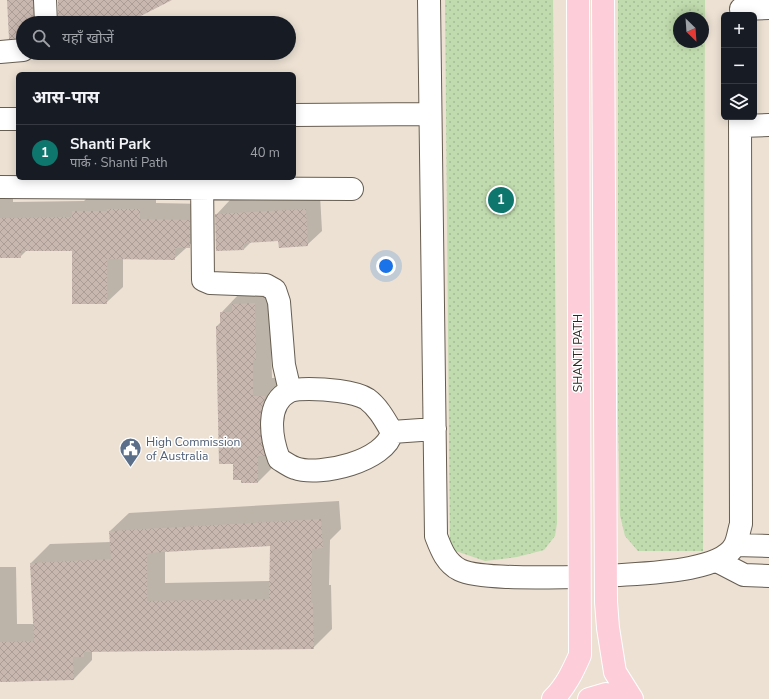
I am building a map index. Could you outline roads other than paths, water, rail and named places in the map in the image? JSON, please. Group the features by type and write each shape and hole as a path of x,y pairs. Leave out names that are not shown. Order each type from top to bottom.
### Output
{"main road":[{"name":"SHANTI PATH","path":"553,699 561,691 580,655 581,601 578,577 578,0"},
{"path":"603,0 606,576 608,628 615,672 631,699"},
{"path":"589,699 606,694 631,699"}],"street":[{"path":"45,0 46,16"},
{"path":"429,0 436,536 445,558 460,570 486,575 578,577"},
{"path":"741,8 769,8"},
{"path":"0,52 16,51"},
{"path":"296,115 430,114"},
{"path":"0,119 16,119"},
{"path":"606,576 684,570 717,561 735,545 741,524 740,121 769,125"},
{"path":"202,183 203,280 210,284 266,285 275,290 279,302 284,365 290,391"},
{"path":"0,187 202,183 352,189"},
{"path":"309,388 330,389 367,399 383,415 392,432 388,443 357,462 337,468 311,470 295,468 279,459 272,439 274,408 279,400 290,391 309,388"},
{"path":"392,432 434,430"},
{"path":"735,545 769,546"},
{"path":"717,561 744,575 769,576"}],"place":[{"name":"Shanti Park","path":"501,200"},
{"name":"High Commission of Australia","path":"131,468"}]}
